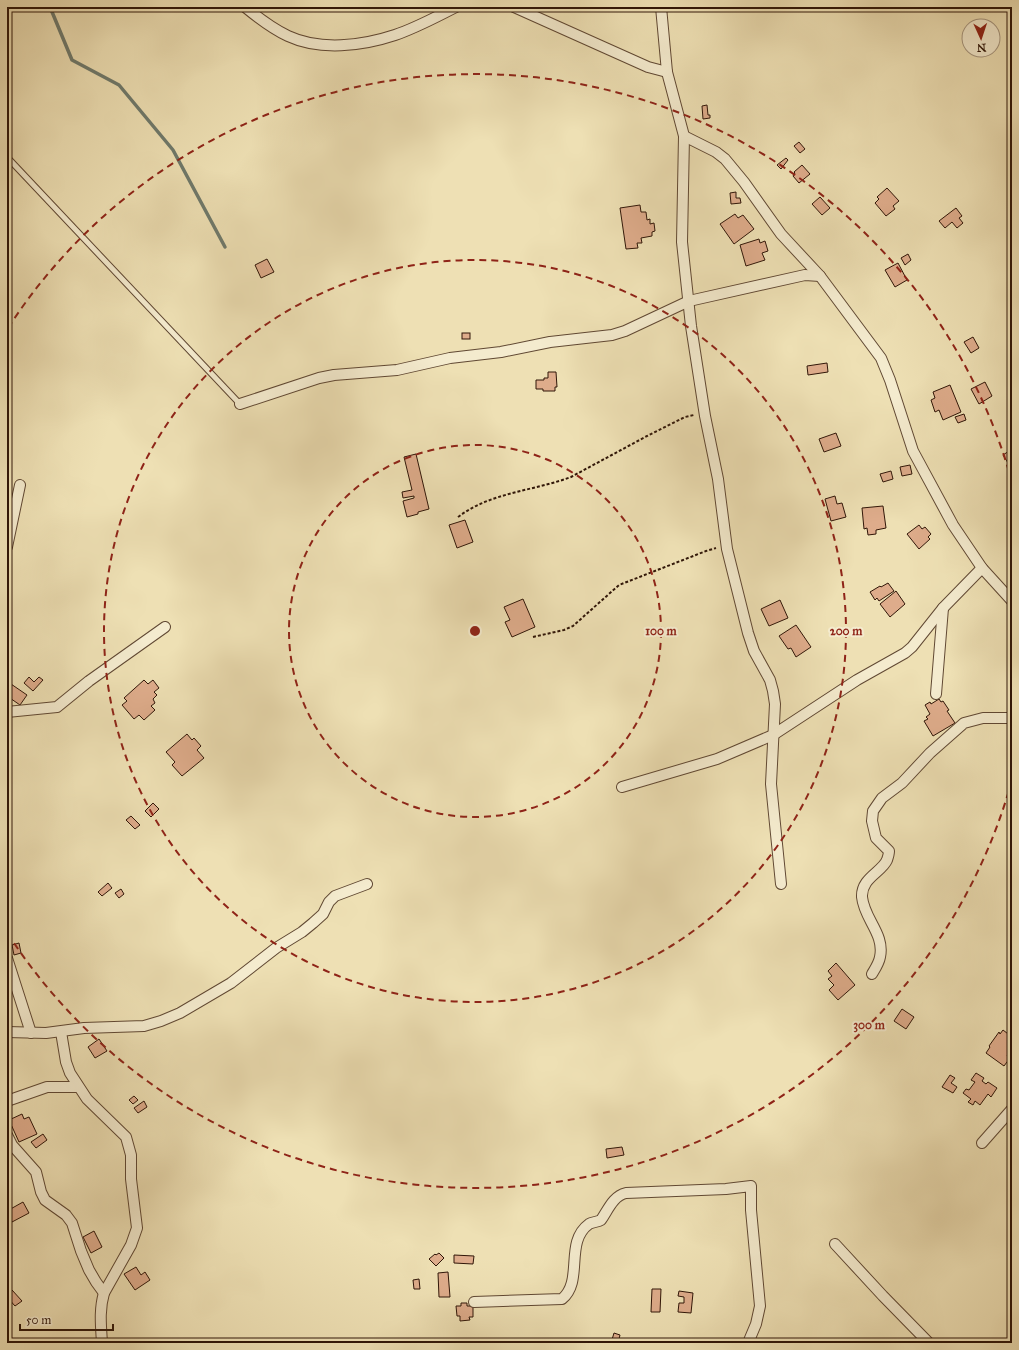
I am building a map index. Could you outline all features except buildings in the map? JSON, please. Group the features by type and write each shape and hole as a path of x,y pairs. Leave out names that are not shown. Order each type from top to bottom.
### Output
{"street":[{"path":"245,7 253,14 287,36 306,43 327,45 352,44 390,37 456,7"},
{"path":"514,7 648,67 667,72"},
{"path":"661,7 667,72 684,136 682,242 691,326 705,416 718,479 727,549 754,651 770,680 773,691 774,704 771,784 781,884"},
{"path":"684,136 716,152 725,159 744,182 781,234 820,276 881,358 890,380 913,451 953,525 982,568 1012,602"},
{"path":"240,404 319,378 334,375 397,370 450,358 501,352 550,342 612,335 625,331 689,300 805,275 820,276"},
{"path":"7,547 20,485"},
{"path":"622,787 717,759 773,735 857,680 905,653 912,647 943,608 982,568"},
{"path":"936,694 943,608"},
{"path":"7,712 57,707 93,677 165,627"},
{"path":"872,974 880,958 881,943 876,930 865,912 862,895 866,881 887,860 889,850 876,838 872,821 873,810 882,798 902,783 930,753 964,723 983,718 1012,718"},
{"path":"7,1032 61,1032 84,1028 152,1025 180,1013 231,984 276,948 302,932 323,914 329,902 335,896 367,884"},
{"path":"7,958 30,1033"},
{"path":"61,1032 66,1062 70,1073 87,1099 126,1137 130,1155 131,1179 137,1228 127,1252 104,1293 100,1318 102,1343"},
{"path":"7,1101 43,1088 78,1087"},
{"path":"982,1143 1012,1109"},
{"path":"7,1135 12,1145 36,1172 40,1192 45,1200 69,1218 74,1227 81,1251 89,1270 104,1293"},
{"path":"474,1302 562,1299 568,1294 572,1285 576,1248 581,1234 590,1224 601,1220 620,1194 726,1189 752,1186 751,1210 760,1306 756,1324 748,1343"},
{"path":"835,1244 929,1343"}],"lane":[{"path":"7,156 240,404"}],"path":[{"path":"458,517 472,507 518,491 561,481 571,477 685,417 695,414 705,416"},
{"path":"533,638 564,630 573,626 619,585 706,550 720,547 727,549"}],"waterway":[{"path":"50,7 72,60 119,85 173,150 225,247"}]}
